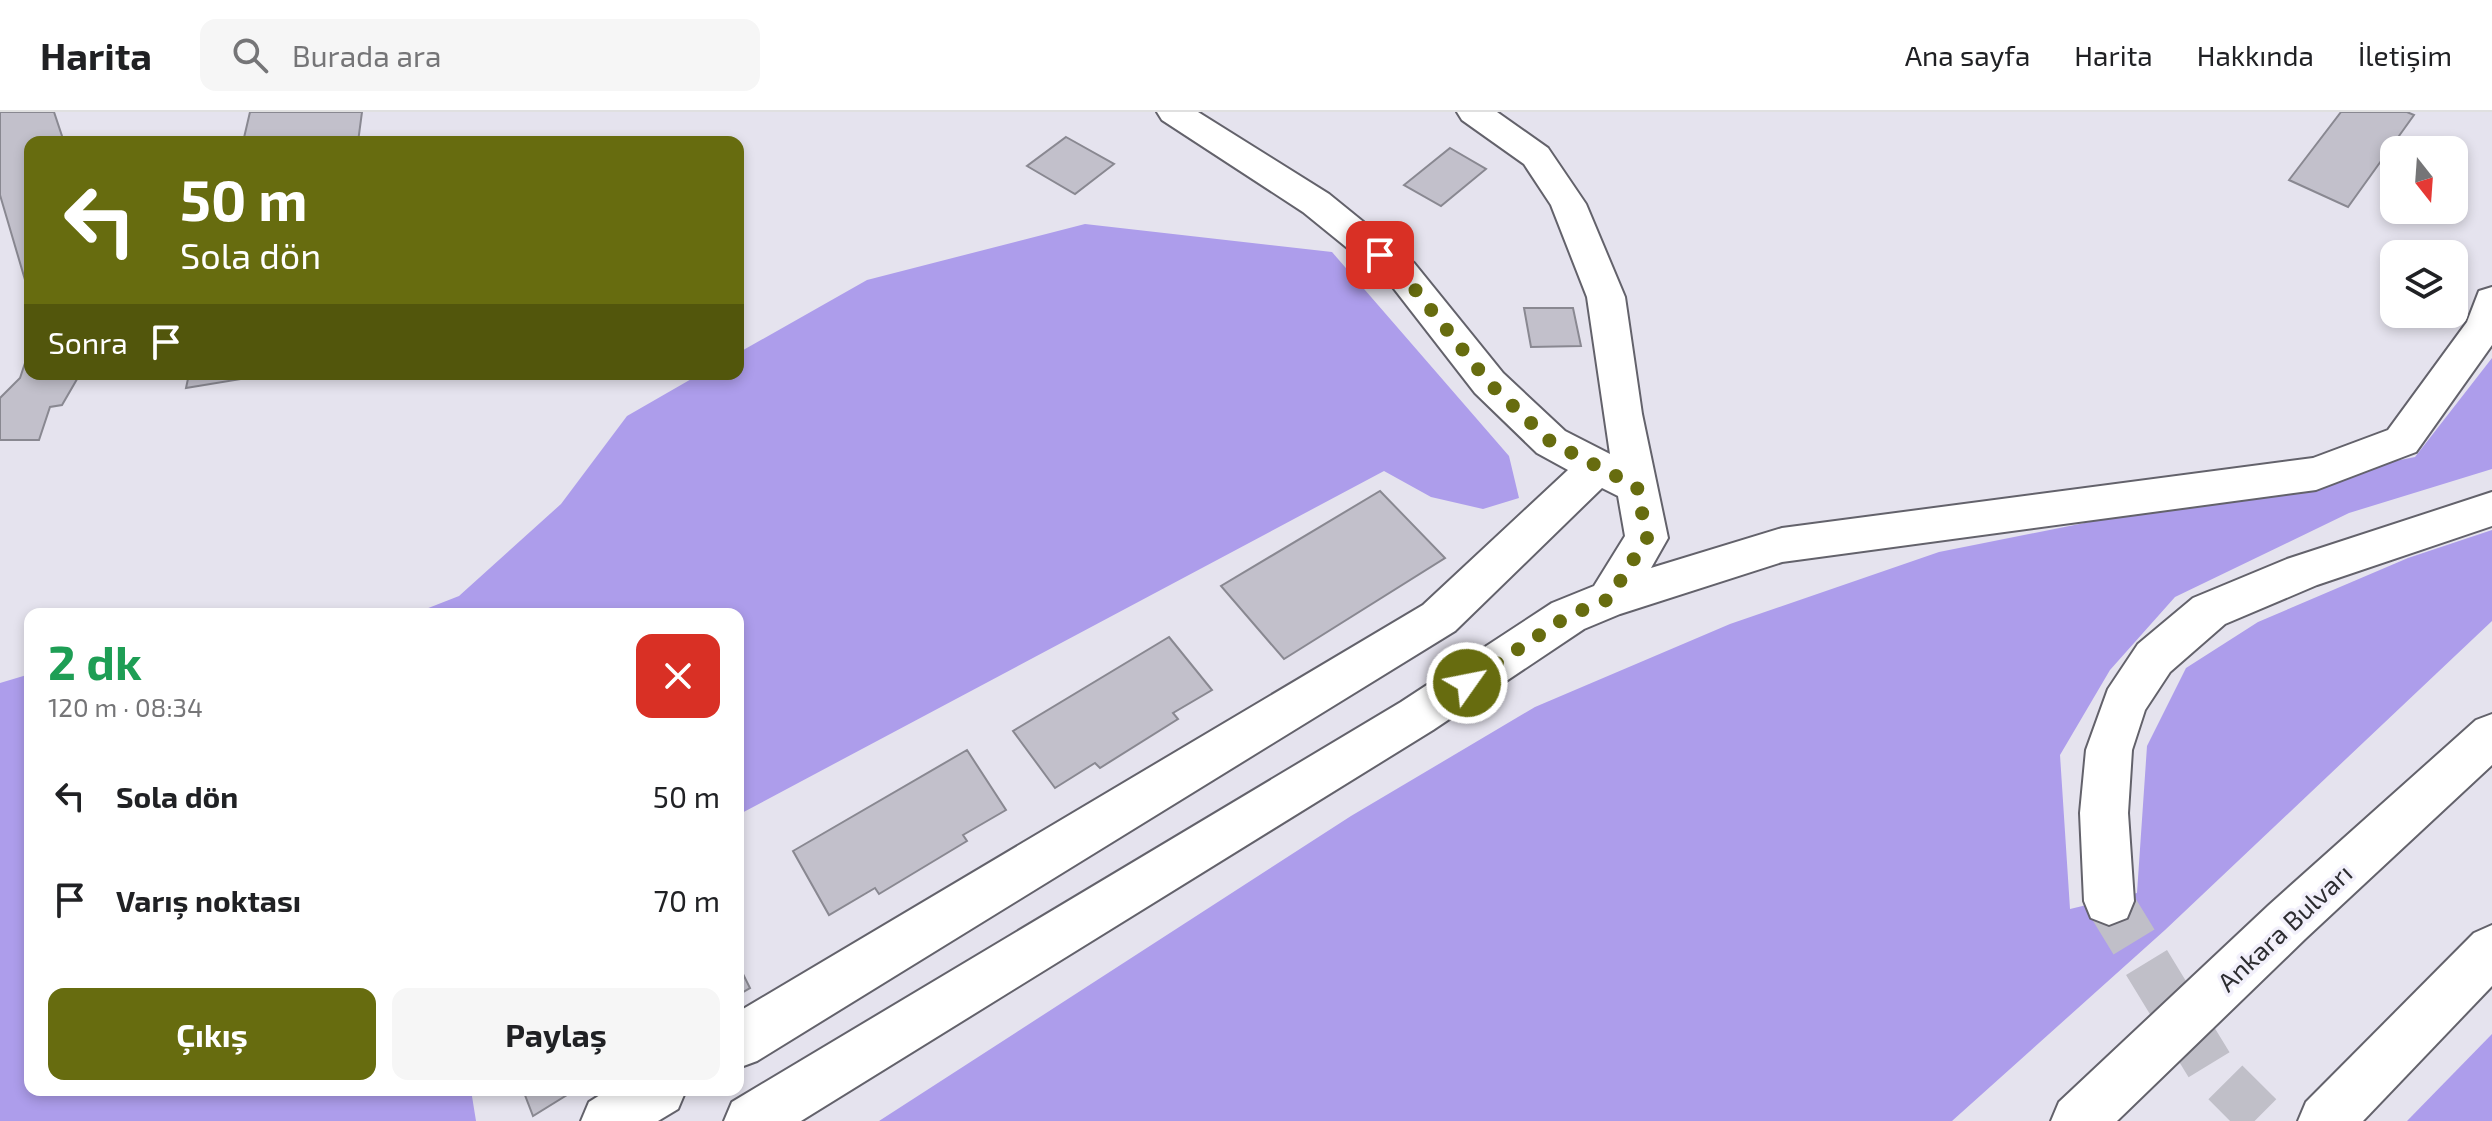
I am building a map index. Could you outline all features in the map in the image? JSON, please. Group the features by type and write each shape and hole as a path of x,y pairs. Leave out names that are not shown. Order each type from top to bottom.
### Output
{"street":[{"path":"1174,112 1316,203 1401,272 1489,383 1551,442 1618,477"},
{"path":"1474,112 1536,156 1568,204 1606,297 1622,414 1618,477 1647,538 1609,599"},
{"path":"751,1121 1417,716 1568,616 1609,599 1782,545 2316,474 2402,441 2485,326 2492,300"},
{"path":"744,1038 1439,618 1618,477"},
{"path":"2109,901 2104,813 2109,750 2124,703 2154,658 2209,611 2302,572 2492,509"},
{"name":"Ankara Bulvarı","path":"2078,1121 2287,922 2492,735"},
{"path":"2325,1121 2492,950"},
{"path":"608,1121 649,1096"}],"shaded area":[{"path":"1085,224 1332,252 1509,456 1519,498 1483,509 1431,497 1384,471 744,812 744,608 428,608 459,596 561,504 627,416 690,380 744,380 744,350 867,280"},
{"path":"2492,358 2492,469 2349,513 2175,597 2110,670 2060,755 2070,909 2137,893 2147,746 2186,668 2258,622 2408,558 2492,530 2492,621 2165,930 1952,1121 879,1121 1351,816 1535,707 1730,624 1939,552 2415,457"},
{"path":"24,676 24,1096 472,1096 476,1121 0,1121 0,683"},
{"path":"2492,1034 2492,1121 2407,1121"}],"building":[{"path":"0,112 54,112 62,136 24,136 24,276 0,195"},
{"path":"250,112 362,112 359,136 244,136"},
{"path":"2341,112 2407,112 2414,115 2399,136 2380,136 2380,162 2348,207 2289,180"},
{"path":"1066,137 1114,164 1075,194 1027,166"},
{"path":"1450,148 1486,169 1441,206 1404,185"},
{"path":"1524,308 1573,308 1581,346 1531,347"},
{"path":"24,366 24,380 77,380 62,405 50,407 39,440 0,440 0,398 20,378"},
{"path":"188,380 235,380 186,388"},
{"path":"1380,491 1445,558 1284,659 1221,586"},
{"path":"1169,637 1212,690 1173,713 1178,719 1100,768 1095,763 1055,788 1013,731"},
{"path":"967,750 1006,810 963,835 967,841 879,894 875,888 829,915 793,851"},
{"path":"744,976 750,988 744,992"},
{"path":"525,1096 565,1096 533,1116"}],"tunnel":[{"path":"2109,901 2211,1068 2264,1121"}],"route":[{"path":"1380,255 1401,272 1489,383 1551,442 1637,487 1647,538 1609,599 1568,616 1467,683"}]}
